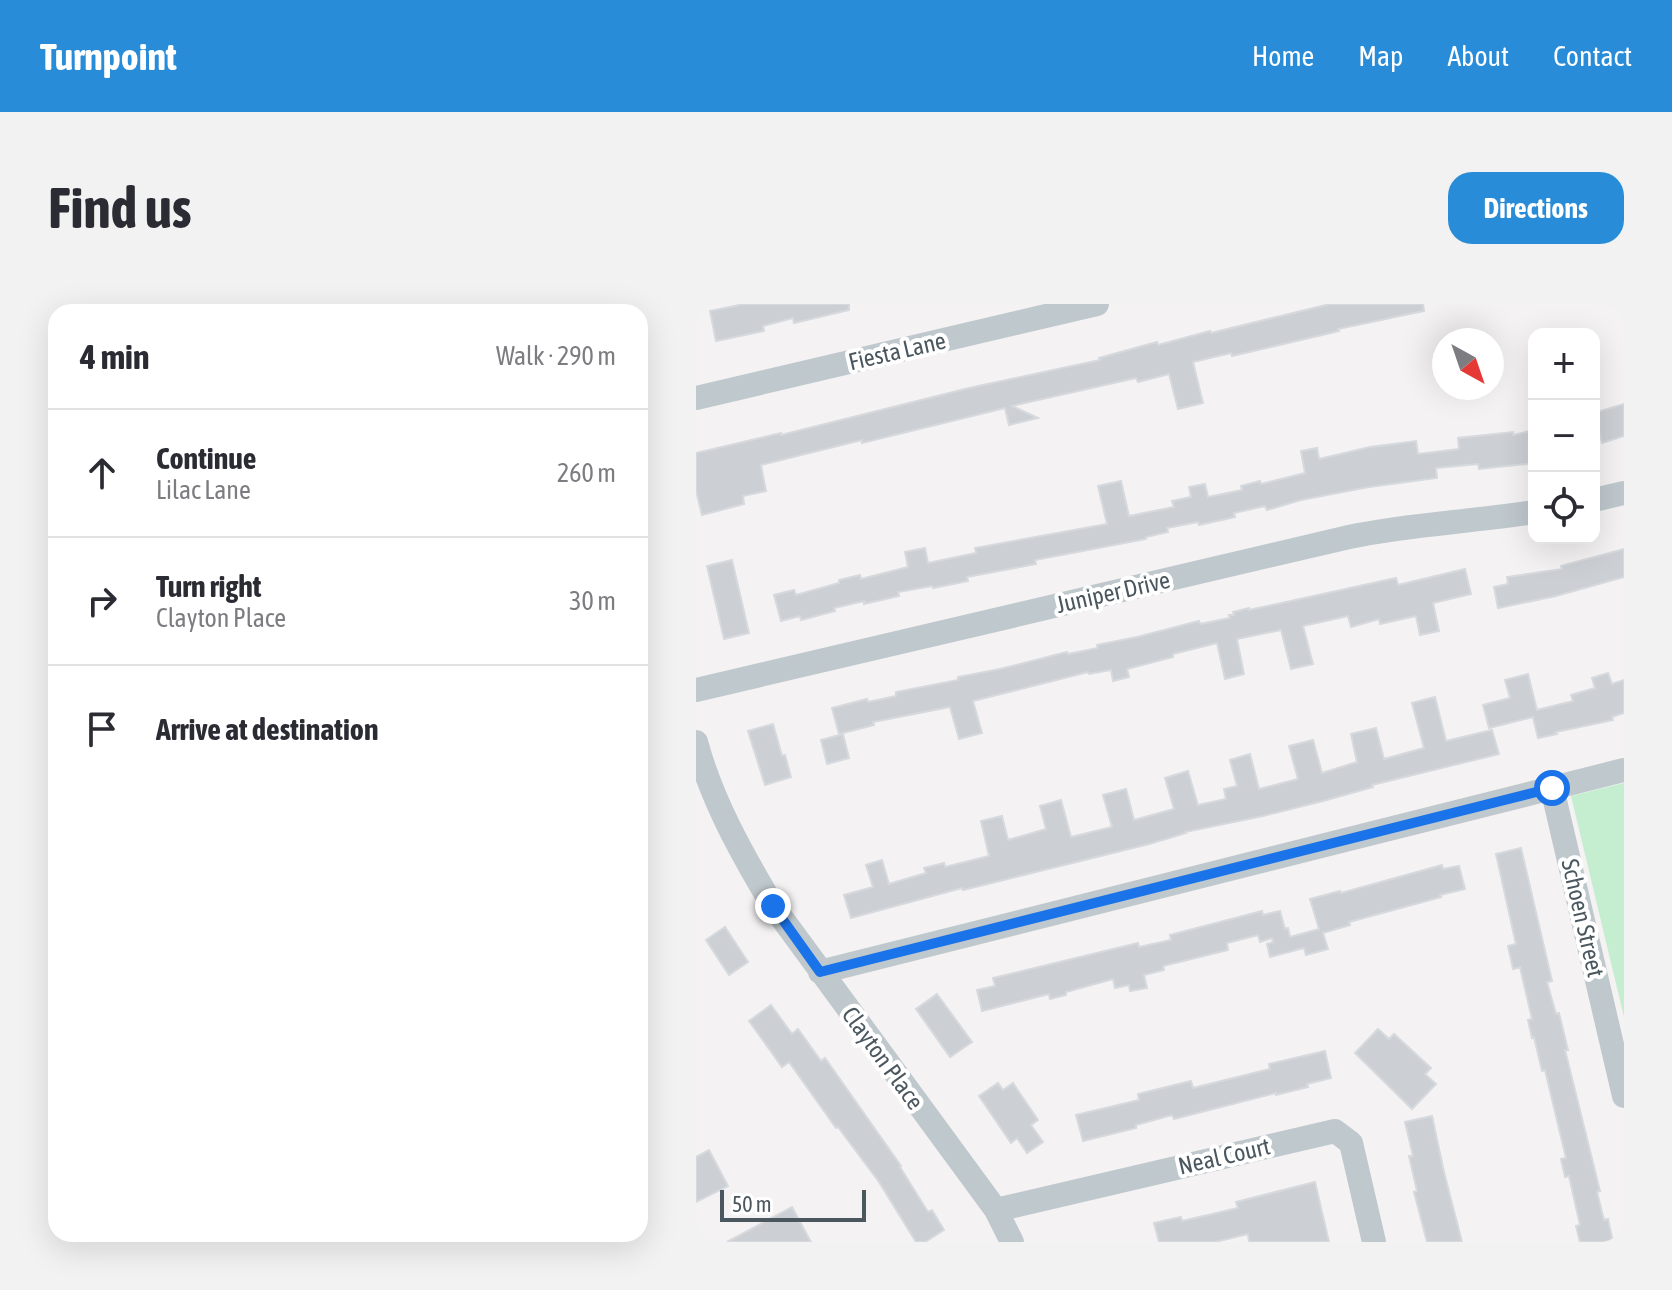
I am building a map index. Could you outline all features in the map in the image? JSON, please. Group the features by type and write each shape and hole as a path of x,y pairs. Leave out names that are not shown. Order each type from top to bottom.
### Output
{"street":[{"name":"Fiesta Lane","path":"696,398 1097,304"},
{"path":"1600,499 1624,493"},
{"name":"Juniper Drive","path":"696,690 1360,535 1528,513"},
{"name":"Clayton Place","path":"696,742 718,803 743,856 773,906 996,1210 1012,1242"},
{"path":"820,972 1624,770"},
{"name":"Schoen Street","path":"1552,788 1624,1096"},
{"name":"Neal Court","path":"996,1210 1335,1131 1351,1143 1374,1242"}],"green space":[{"path":"1624,783 1624,1017 1571,796"}],"building":[{"path":"744,304 849,304 849,310 794,323 793,318 763,326 764,331 716,341 710,311"},
{"path":"1330,304 1423,304 1424,311 1232,356 1231,353 1193,362 1203,403 1178,409 1169,374 1138,382 1136,378 1012,406 1038,418 1009,425 1005,408 761,465 766,491 743,496 744,504 702,515 696,491 696,453 1100,360 1157,342 1158,345"},
{"path":"1624,404 1624,436 1602,443 1600,411"},
{"path":"1528,431 1528,464 1479,469 1478,464 1436,468 1437,478 1369,487 1267,510 1265,506 1234,513 1235,517 1167,528 1168,532 1146,539 1035,560 1036,564 967,577 968,581 898,592 899,596 834,608 835,611 801,620 800,616 781,621 774,595 794,590 796,595 839,583 839,580 860,575 861,579 908,567 905,552 925,548 928,563 976,553 975,548 1107,524 1098,486 1121,481 1129,516 1174,507 1172,501 1191,497 1189,487 1205,484 1208,497 1242,490 1241,486 1260,481 1261,484 1305,473 1301,451 1317,448 1319,459 1370,447 1416,441 1418,454 1459,449 1458,438 1513,432 1513,435"},
{"path":"1624,549 1624,577 1498,608 1494,587 1508,584 1507,577 1562,569 1561,566"},
{"path":"732,560 749,633 724,639 707,566"},
{"path":"1465,569 1471,594 1433,603 1439,631 1420,635 1416,616 1380,624 1379,619 1351,627 1348,616 1303,626 1313,664 1291,669 1281,630 1237,639 1244,674 1225,679 1217,643 1127,669 1129,677 1113,681 1111,670 1088,672 973,701 982,733 959,739 950,707 873,722 874,725 839,734 832,708 896,696 896,692 958,680 958,677 1067,652 1098,648 1097,645 1199,621 1200,624 1230,618 1233,612 1249,608 1396,578 1398,585"},
{"path":"1608,673 1612,684 1624,680 1624,713 1612,717 1613,720 1538,738 1533,717 1489,728 1483,705 1510,698 1505,680 1528,674 1537,710 1573,701 1571,695 1595,688 1592,678"},
{"path":"1435,697 1446,741 1492,730 1499,754 851,918 844,895 873,887 866,865 882,860 889,884 926,873 924,868 944,863 945,867 989,856 981,821 1002,816 1008,840 1046,829 1040,806 1061,800 1071,837 1112,827 1103,795 1126,789 1134,820 1174,809 1165,778 1188,771 1198,805 1226,799 1224,789 1237,786 1230,760 1250,754 1259,789 1298,779 1289,746 1313,740 1322,773 1357,762 1351,734 1376,728 1384,759 1424,748 1412,703"},
{"path":"773,724 791,777 765,785 748,731"},
{"path":"843,734 849,758 827,764 821,740"},
{"path":"1521,848 1552,981 1547,982 1556,1014 1559,1013 1568,1050 1565,1050 1600,1191 1597,1192 1613,1242 1580,1242 1576,1226 1580,1225 1569,1176 1565,1177 1561,1159 1566,1158 1545,1070 1542,1071 1532,1038 1528,1020 1532,1019 1520,967 1513,969 1508,946 1516,944 1496,854"},
{"path":"1442,865 1443,869 1459,866 1465,889 1349,922 1350,925 1323,933 1328,949 1306,955 1304,948 1270,957 1267,944 1273,942 1272,938 1260,942 1258,935 1227,943 1228,950 1163,966 1164,970 1144,975 1147,988 1130,991 1129,985 1115,988 1113,979 1050,999 1049,994 982,1011 977,990 995,986 993,978 1138,943 1139,947 1171,940 1170,935 1262,911 1263,915 1280,911 1290,937 1319,929 1310,899"},
{"path":"725,927 748,962 729,975 706,940"},
{"path":"937,994 972,1042 950,1057 916,1009"},
{"path":"771,1005 792,1034 798,1029 821,1061 825,1058 901,1166 928,1212 932,1210 944,1230 925,1242 916,1242 879,1182 789,1062 782,1067 749,1021"},
{"path":"1378,1029 1389,1039 1394,1034 1431,1068 1425,1074 1436,1084 1412,1109 1355,1053"},
{"path":"1325,1051 1331,1078 1307,1084 1308,1087 1174,1119 1172,1115 1083,1141 1076,1115 1139,1100 1138,1094 1191,1081 1193,1088 1270,1069 1269,1064"},
{"path":"998,1083 1003,1090 1013,1083 1038,1120 1031,1125 1043,1142 1027,1153 1017,1138 1011,1143 979,1096"},
{"path":"1432,1116 1462,1242 1427,1242 1414,1192 1417,1191 1409,1156 1413,1156 1405,1122"},
{"path":"709,1150 728,1186 696,1202 696,1157"},
{"path":"1315,1182 1329,1242 1249,1242 1248,1234 1215,1242 1159,1242 1154,1223 1181,1217 1182,1221 1238,1208 1236,1202"},
{"path":"792,1207 811,1242 727,1242"}],"route":[{"path":"773,906 820,972 1552,788"}]}
